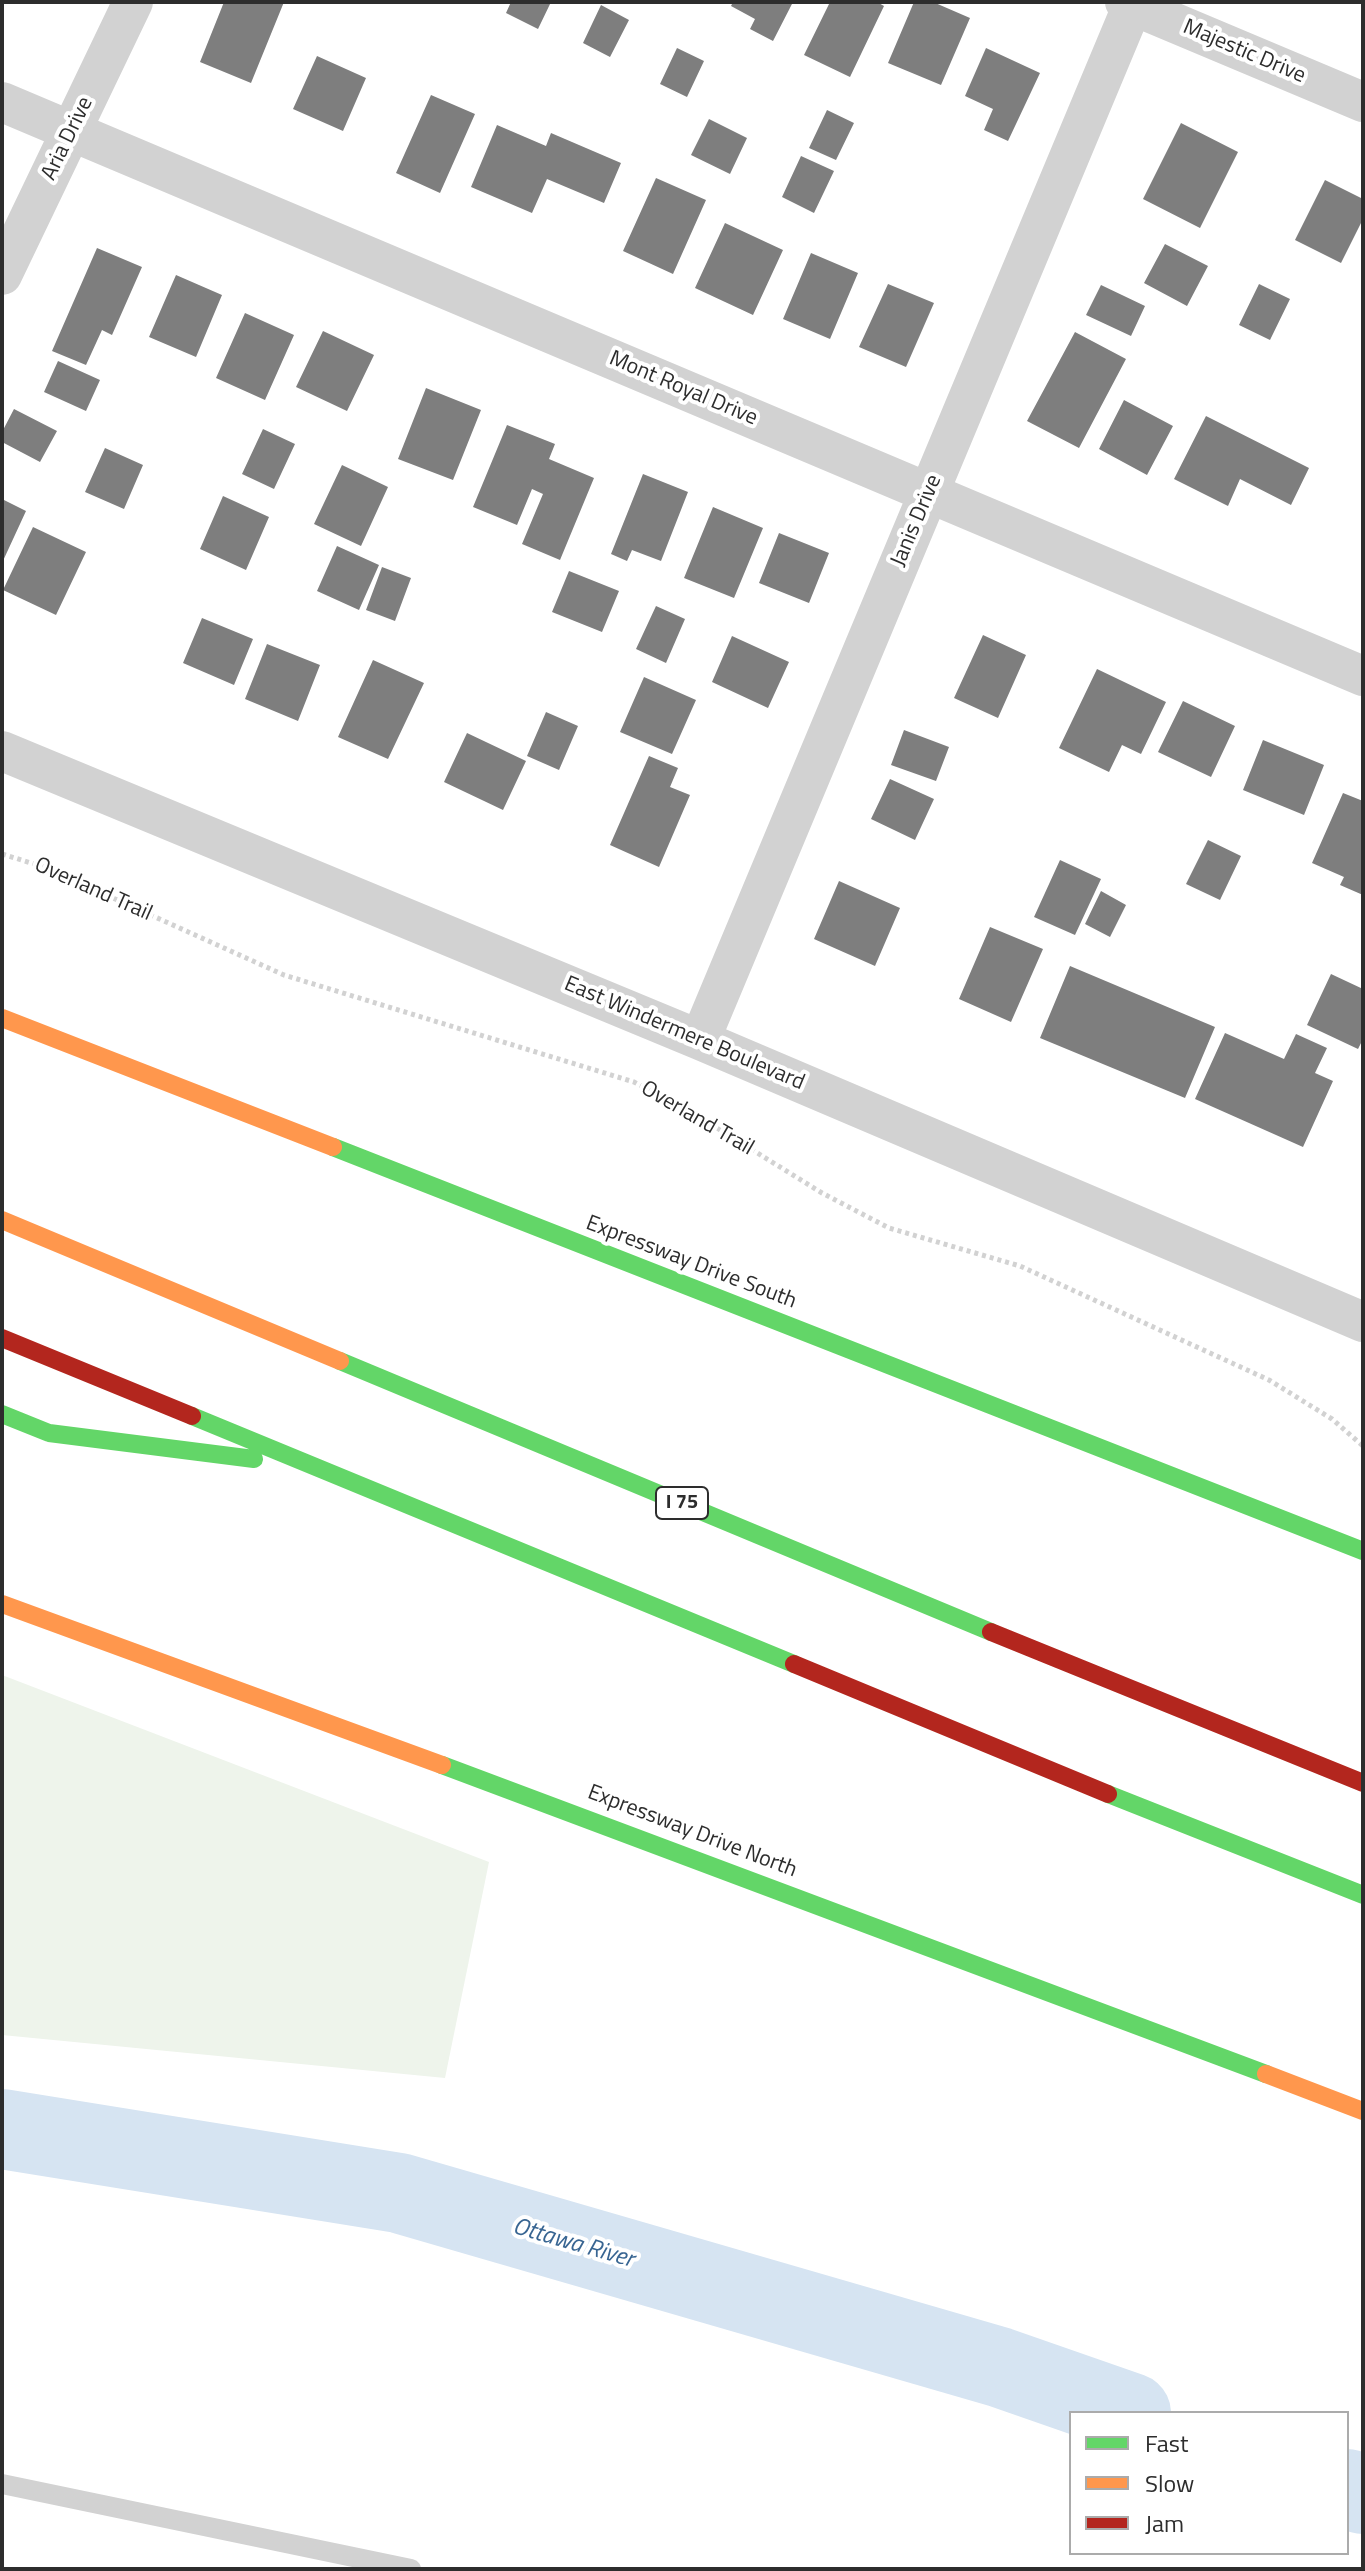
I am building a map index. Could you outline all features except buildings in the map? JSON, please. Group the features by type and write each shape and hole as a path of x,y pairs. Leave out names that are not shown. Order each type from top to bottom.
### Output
{"main road":[{"name":"Expressway Drive South","path":"2,1018 1363,1551"},
{"name":"I 75","path":"2,1220 984,1629 1363,1783"},
{"path":"2,1338 1286,1867 1363,1895"},
{"path":"2,1414 49,1433 304,1465"},
{"name":"Expressway Drive North","path":"2,1604 569,1811 1363,2111"}],"street":[{"name":"Aria Drive","path":"2,275 133,2"},
{"name":"Majestic Drive","path":"1131,3 1363,102"},
{"name":"Janis Drive","path":"700,1040 1131,3"},
{"name":"Mont Royal Drive","path":"2,102 1363,676"},
{"name":"East Windermere Boulevard","path":"2,751 700,1040 1363,1322"}],"lane":[{"path":"2,2484 411,2569"}],"path":[{"name":"Overland Trail","path":"2,854 44,867 284,975 634,1082 696,1115 822,1193 889,1228 1020,1266 1269,1380 1332,1419 1363,1446"}],"shaded area":[{"path":"2,1675 489,1862 445,2078 2,2035"}],"waterway":[{"name":"Ottawa River","path":"2,2129 399,2193 999,2367 1125,2411"},
{"name":"Ottawa River","path":"1349,2490 1363,2494"}],"traffic: fast":[{"path":"333,1147 1363,1551"},
{"path":"340,1361 991,1632"},
{"path":"2,1414 49,1433 254,1459"},
{"path":"192,1416 794,1664"},
{"path":"442,1765 1266,2074"},
{"path":"1108,1794 1363,1895"}],"traffic: slow":[{"path":"2,1018 333,1147"},
{"path":"2,1220 340,1361"},
{"path":"2,1604 442,1765"},
{"path":"1266,2074 1363,2111"}],"traffic: jam":[{"path":"2,1338 192,1416"},
{"path":"991,1632 1363,1783"},
{"path":"794,1664 1108,1794"}]}
